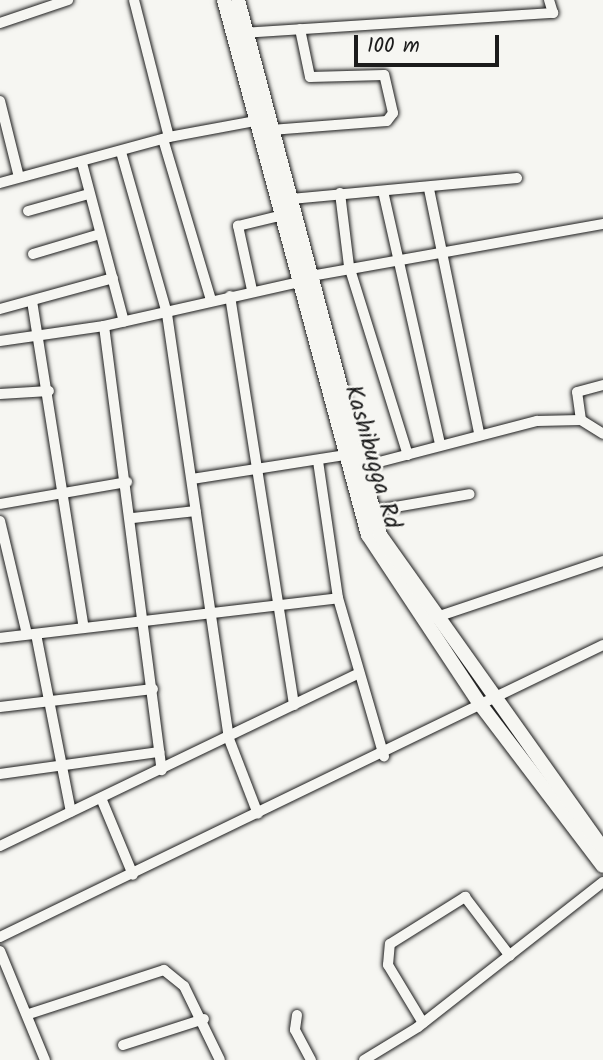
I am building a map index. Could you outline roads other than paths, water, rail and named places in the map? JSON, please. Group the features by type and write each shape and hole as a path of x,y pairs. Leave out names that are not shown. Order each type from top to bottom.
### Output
{"main road":[{"name":"Kashibugga Rd","path":"224,0 239,33 291,199 305,279 346,455 368,535 431,620 496,694 603,849"},
{"name":"Kashibugga Rd","path":"238,0 239,33 256,121 372,511 386,549 480,704 603,866"}],"street":[{"path":"0,23 68,0"},
{"path":"134,0 166,138 211,300"},
{"path":"239,33 553,13 549,0"},
{"path":"271,130 387,121 393,113 384,75 310,77 300,29"},
{"path":"0,101 19,177"},
{"path":"0,183 82,163 166,138 256,121"},
{"path":"121,152 167,314 229,738 258,814"},
{"path":"82,163 124,322"},
{"path":"291,199 340,193 429,189 517,178"},
{"path":"429,189 439,251 479,432"},
{"path":"383,191 395,258 440,443"},
{"path":"340,193 349,266 408,455"},
{"path":"28,211 89,194"},
{"path":"252,290 238,226 283,215"},
{"path":"0,341 40,337 167,314 211,300 349,266 603,224"},
{"path":"33,254 100,234"},
{"path":"0,309 113,278"},
{"path":"230,296 276,605 294,705"},
{"path":"32,301 49,391 62,494 84,628"},
{"path":"104,326 133,518 162,770"},
{"path":"581,420 577,392 603,385"},
{"path":"0,394 49,391"},
{"path":"360,467 479,432 581,420 603,434"},
{"path":"192,479 346,455"},
{"path":"318,461 338,598 357,674 384,756"},
{"path":"0,504 127,482"},
{"path":"372,511 470,494"},
{"path":"133,518 196,511"},
{"path":"0,522 31,634 47,700 58,770 71,812"},
{"path":"431,620 603,561"},
{"path":"0,638 145,623 338,598"},
{"path":"0,937 384,756 496,694 603,645"},
{"path":"0,846 357,674"},
{"path":"0,706 153,689"},
{"path":"0,774 58,770 159,752"},
{"path":"101,798 133,874"},
{"path":"364,1060 423,1023 603,882"},
{"path":"423,1023 388,965 390,944 470,897 510,956"},
{"path":"0,951 29,1014 46,1060"},
{"path":"29,1014 164,970 178,978 204,1019 220,1060"},
{"path":"297,1015 295,1031 311,1060"},
{"path":"123,1045 204,1019"}]}
